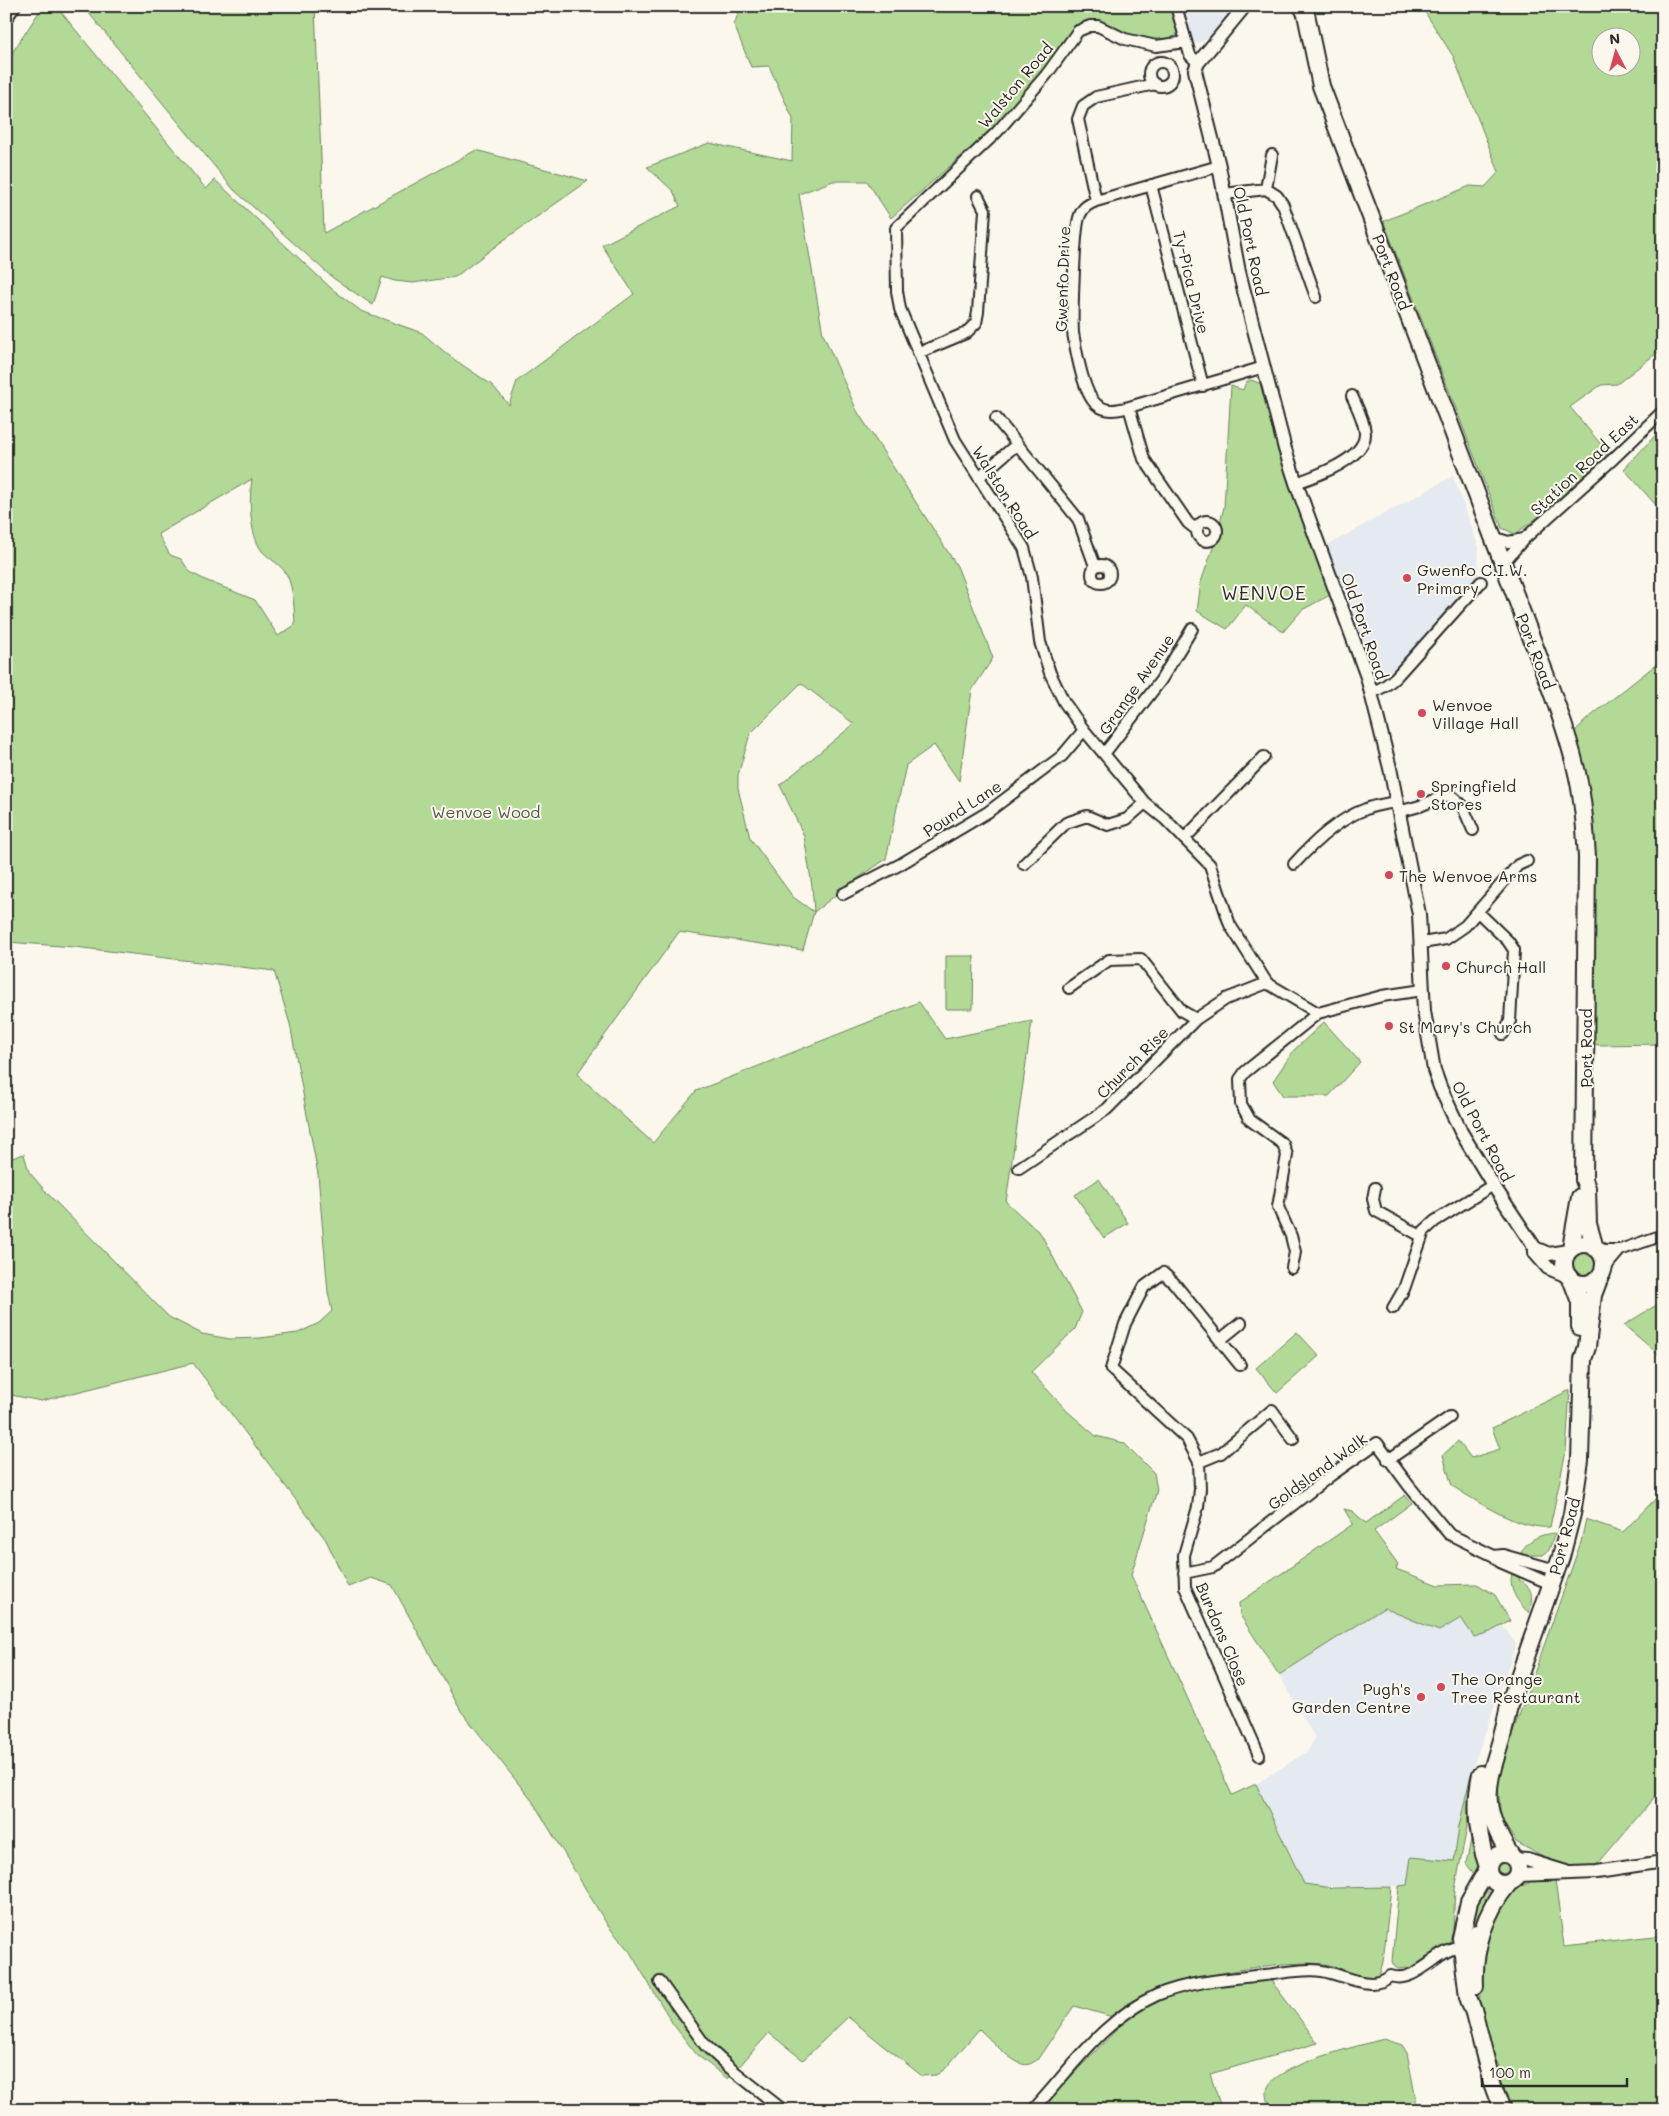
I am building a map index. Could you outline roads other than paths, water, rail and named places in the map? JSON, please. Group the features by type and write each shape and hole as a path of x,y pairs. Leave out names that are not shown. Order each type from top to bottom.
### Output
{"main road":[{"name":"Port Road","path":"1302,6 1306,14 1315,61 1324,94 1503,563 1567,738 1579,782 1584,821 1587,877 1584,1180 1570,1250 1563,1264 1580,1302 1580,1346 1583,1359 1580,1460 1572,1514 1554,1577 1509,1705 1506,1724 1490,1776 1488,1794 1492,1820 1502,1843 1512,1858"},
{"name":"Port Road","path":"1583,1359 1587,1347 1593,1295 1602,1272 1603,1260 1588,1224 1587,1188 1584,1180"},
{"path":"1570,1250 1583,1243 1597,1249"},
{"path":"1570,1278 1586,1284 1597,1279 1602,1272"},
{"name":"Port Road","path":"1488,1868 1476,1819 1478,1791 1499,1721 1509,1705"},
{"path":"1474,2013 1476,1960 1479,1944 1488,1917 1498,1897 1513,1879 1518,1865 1512,1858 1501,1854 1491,1859 1488,1868 1472,1894 1466,1911 1461,1938 1468,1998 1502,2110"},
{"path":"1488,1868 1489,1875 1496,1883 1513,1879"}],"street":[{"path":"6,19 15,6"},
{"name":"Old Port Road","path":"1176,6 1186,42 1193,60 1198,63 1195,70 1219,166 1239,272 1296,483 1371,693 1390,768 1419,914 1423,990 1430,1052 1440,1088 1462,1132 1493,1186 1535,1248 1535,1253 1548,1268 1570,1278"},
{"path":"1198,63 1245,6"},
{"name":"Walston Road","path":"1186,42 1156,46 1125,39 1098,26 1090,26 1078,30 1047,74 997,132 896,228 898,302 955,440 1024,548 1032,577 1040,642 1050,673 1064,702 1084,730 1145,803 1210,865 1230,925 1267,983 1318,1012"},
{"path":"1096,201 1078,120 1083,106 1096,97 1155,84"},
{"path":"1266,188 1272,155"},
{"name":"Gwenfo Drive","path":"1219,166 1096,201 1087,205 1083,210 1077,222 1074,334 1086,388 1092,400 1097,405 1108,410 1129,407 1264,367"},
{"name":"Ty-Pica Drive","path":"1151,185 1203,386"},
{"path":"1224,194 1266,188 1274,193 1283,205 1316,297"},
{"path":"918,353 966,333 976,323 985,210 978,196"},
{"path":"1296,483 1346,460 1359,450 1365,433 1352,396"},
{"path":"1129,407 1144,459 1188,523 1197,530"},
{"name":"Station Road East","path":"1503,563 1524,539 1663,411"},
{"path":"996,418 1078,519 1095,566"},
{"path":"979,477 1018,444"},
{"path":"1493,537 1508,542 1524,539"},
{"path":"1371,693 1395,678 1481,582"},
{"name":"Grange Avenue","path":"1104,754 1161,680 1192,629"},
{"name":"Pound Lane","path":"842,894 899,865 988,812 1062,756 1084,730"},
{"path":"1184,839 1264,757"},
{"path":"1294,864 1310,846 1344,820 1366,808 1420,806 1444,796 1453,797 1462,806 1473,830"},
{"path":"1024,864 1066,823 1087,816 1108,825 1127,819 1145,803"},
{"path":"1422,943 1446,939 1465,926 1518,865 1527,861"},
{"path":"1478,912 1508,941 1514,950 1510,1021 1503,1034"},
{"path":"1069,988 1109,960 1141,959 1182,1011 1196,1019"},
{"name":"Church Rise","path":"1019,1168 1107,1109 1196,1019 1226,999 1267,983"},
{"path":"1292,1268 1293,1244 1278,1207 1287,1155 1283,1144 1250,1120 1241,1104 1240,1079 1245,1072 1318,1012 1382,996 1423,990"},
{"path":"1393,1308 1404,1289 1421,1236 1436,1221 1493,1186"},
{"path":"1375,1188 1373,1199 1376,1212 1421,1236"},
{"path":"1597,1249 1620,1250 1663,1235"},
{"path":"1535,1248 1550,1254 1559,1254 1570,1250"},
{"path":"1602,1272 1620,1250"},
{"path":"1240,1365 1174,1283 1163,1273 1144,1287 1125,1324 1111,1369 1187,1439 1200,1462 1221,1452 1272,1410 1293,1439"},
{"path":"1220,1340 1241,1323"},
{"path":"1388,1460 1450,1417"},
{"name":"Goldsland Walk","path":"1184,1573 1213,1567 1330,1476 1377,1443 1388,1460 1449,1534 1494,1556 1500,1562 1554,1577"},
{"name":"Burdons Close","path":"1200,1462 1199,1498 1184,1555 1185,1587 1259,1755"},
{"name":"Goldsland Walk","path":"1494,1556 1503,1555 1554,1577"},
{"path":"1512,1858 1553,1866 1568,1873"},
{"path":"1513,1879 1614,1870 1663,1862"},
{"path":"1032,2110 1088,2046 1113,2022 1159,1994 1184,1986 1297,1971 1321,1970 1373,1984 1390,1976 1396,1978 1412,1975 1447,1952 1471,1941 1479,1923 1488,1917"},
{"path":"660,1982 705,2045 730,2068 783,2110"}],"place":[{"name":"Gwenfo C.I.W. Primary","path":"1407,578"},
{"name":"Wenvoe Village Hall","path":"1422,713"},
{"name":"Springfield Stores","path":"1421,794"},
{"name":"The Wenvoe Arms","path":"1389,875"},
{"name":"Church Hall","path":"1446,966"},
{"name":"St Mary's Church","path":"1389,1026"},
{"name":"The Orange Tree Restaurant","path":"1441,1687"},
{"name":"Pugh's Garden Centre","path":"1421,1697"}],"district":[{"name":"WENVOE","path":"1264,592"}],"park label":[{"name":"Wenvoe Wood","path":"486,811"}]}
